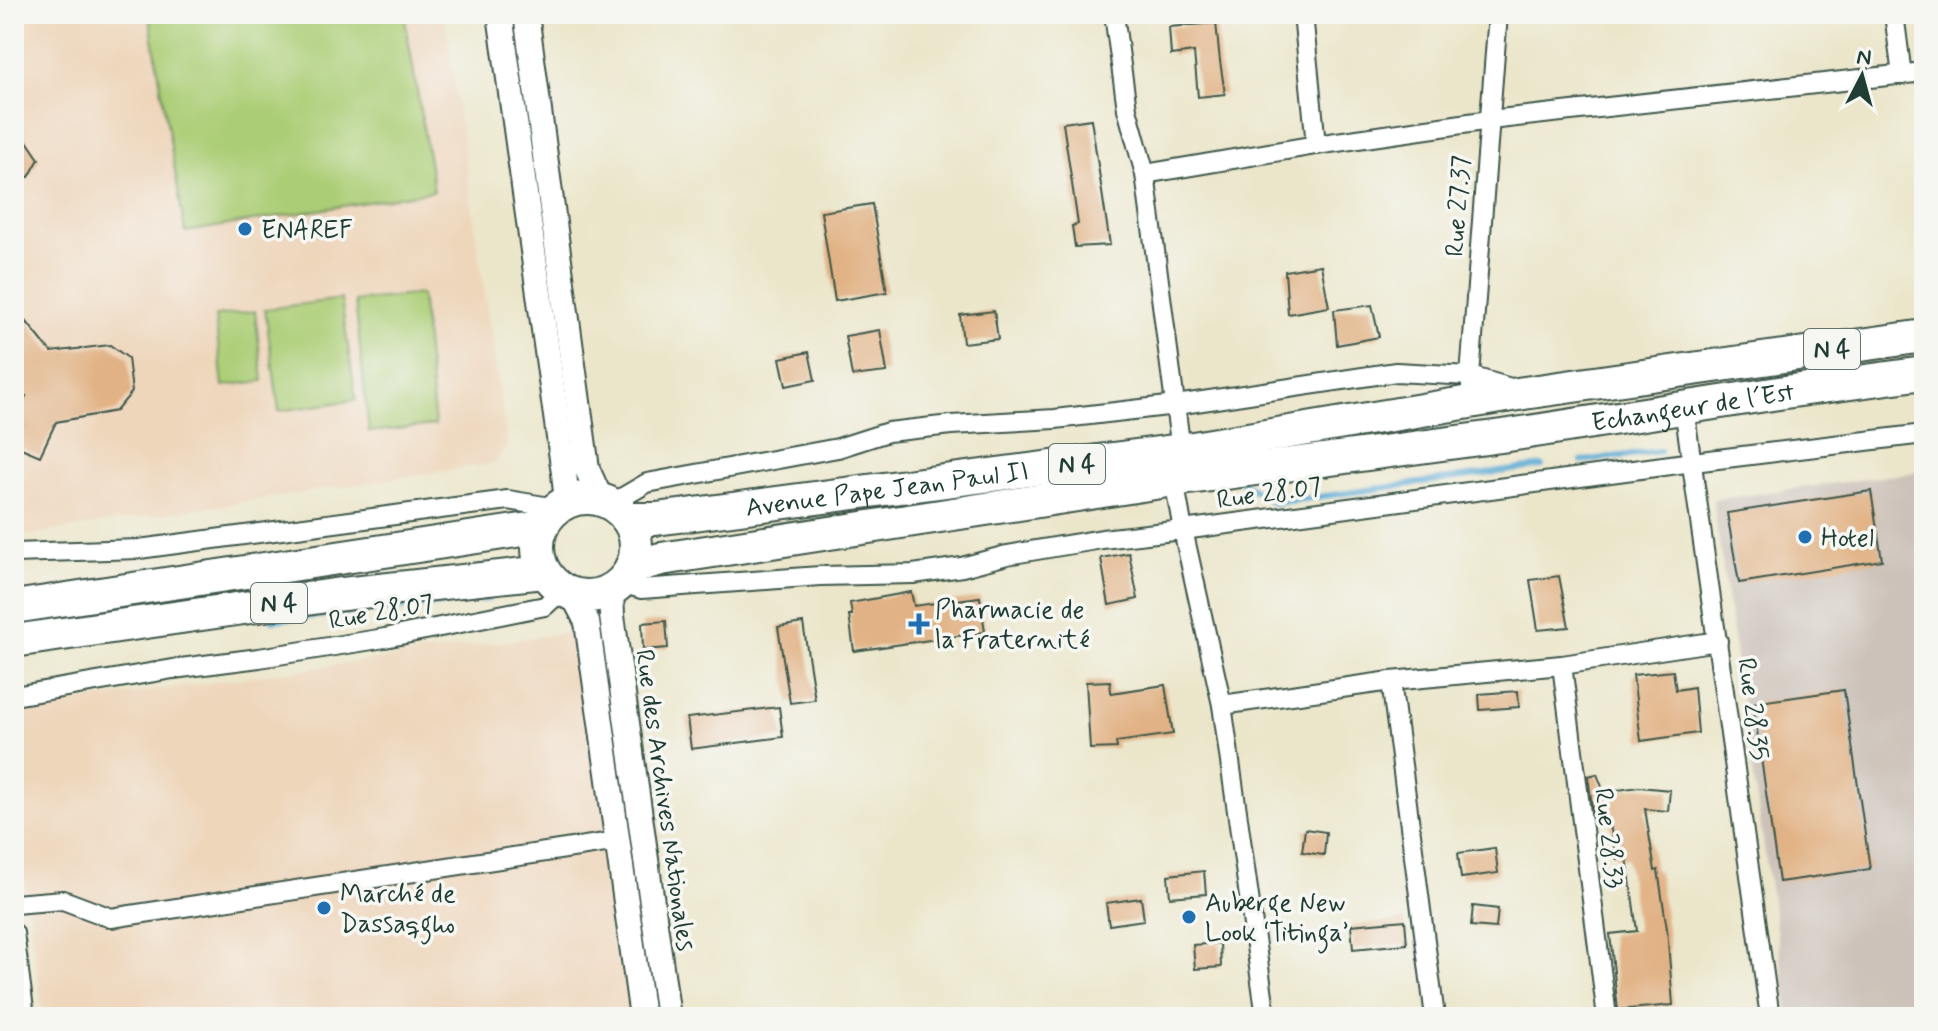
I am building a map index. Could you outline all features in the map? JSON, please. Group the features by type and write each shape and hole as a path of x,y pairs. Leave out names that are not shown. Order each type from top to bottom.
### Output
{"highway":[{"path":"1740,362 1924,322"},
{"name":"Echangeur de l´Est","path":"1524,393 1924,336"},
{"name":"Echangeur de l´Est","path":"1509,435 1924,373"},
{"path":"1785,392 1924,385"},
{"name":"Avenue Pape Jean Paul II","path":"14,641 334,595 560,586 596,596 661,559 1178,465 1472,388 1524,393"},
{"name":"Avenue Pape Jean Paul II","path":"14,607 555,512 590,498 613,508 656,519 1178,465 1509,435"},
{"path":"613,508 636,540 636,551 621,580"},
{"path":"555,512 537,550 539,561 560,586"}],"street":[{"path":"14,553 139,549 508,500 555,512 564,473 500,14"},
{"path":"526,14 587,469 613,508 647,483 838,448 888,432 1055,419 1176,405 1396,372 1472,388"},
{"path":"1114,14 1127,109 1145,174 1176,405 1183,530 1222,705 1266,1017"},
{"path":"1303,14 1316,145"},
{"name":"Rue 27.37","path":"1472,388 1498,14"},
{"path":"1894,14 1902,75"},
{"path":"1145,174 1490,120 1924,72"},
{"name":"Rue 28.35","path":"1684,408 1770,1017"},
{"name":"Rue 28.07","path":"621,580 641,589 820,576 913,574 1102,539 1924,434"},
{"name":"Rue des Archives Nationales","path":"621,580 612,616 668,1017"},
{"name":"Rue 28.07","path":"14,696 385,638 545,606 560,586"},
{"name":"Rue des Archives Nationales","path":"560,586 587,622 642,1017"},
{"path":"1222,705 1391,681 1562,665 1718,641"},
{"name":"Rue 28.33","path":"1562,665 1607,1017"},
{"path":"1391,681 1435,1017"},
{"path":"14,904 63,900 111,918 618,841"},
{"path":"14,933 25,1017"}],"shaded area":[{"name":"ENAREF","path":"14,14 444,14 507,445 495,463 14,537"},
{"path":"1924,471 1924,1017 1789,1017 1713,500"},
{"name":"Marché de Dassaqgho","path":"580,631 634,1017 43,1017 14,800 14,710"}],"green space":[{"path":"149,14 404,14 434,191 185,232"},
{"path":"421,294 435,425 369,432 355,301"},
{"path":"341,299 356,400 279,411 265,309"},
{"path":"255,311 263,381 223,386 215,316"}],"building":[{"path":"1216,23 1225,94 1198,97 1194,52 1171,55 1169,27"},
{"path":"1091,119 1110,245 1075,247 1072,226 1078,224 1063,123"},
{"path":"14,122 39,159 29,177 14,177"},
{"path":"872,204 887,292 835,301 821,212"},
{"path":"1321,265 1329,307 1288,314 1285,271"},
{"path":"1372,305 1379,337 1337,345 1334,310"},
{"path":"994,311 998,339 963,343 960,315"},
{"path":"26,321 51,352 110,345 128,358 132,392 116,411 56,422 40,456 14,445 14,421 26,396 14,395 14,330"},
{"path":"880,330 887,372 852,376 845,336"},
{"path":"809,352 815,380 786,386 780,358"},
{"name":"Hotel","path":"1871,491 1882,560 1739,583 1727,513"},
{"path":"1129,553 1138,599 1109,605 1101,558"},
{"path":"1559,576 1569,627 1538,630 1530,580"},
{"path":"911,592 914,606 980,597 985,632 854,651 850,603"},
{"path":"666,621 668,648 643,650 642,623"},
{"path":"803,623 815,700 790,703 778,627"},
{"path":"1673,671 1676,690 1694,687 1698,733 1641,741 1633,675"},
{"path":"1110,681 1111,693 1165,685 1173,734 1116,742 1117,748 1090,749 1086,682"},
{"path":"1844,690 1870,869 1779,882 1753,703"},
{"path":"1518,691 1519,707 1480,710 1479,694"},
{"path":"779,707 783,737 691,749 687,718"},
{"path":"1597,774 1604,792 1639,787 1670,790 1668,811 1645,809 1667,929 1673,1005 1618,1010 1610,934 1637,931 1627,858 1617,860 1609,820 1594,822 1588,776"},
{"path":"1305,829 1326,832 1324,855 1302,852"},
{"path":"1495,848 1498,873 1461,878 1458,853"},
{"path":"1204,871 1206,894 1170,897 1168,875"},
{"path":"1141,898 1144,920 1109,925 1106,903"},
{"path":"1473,906 1498,909 1496,928 1471,926"},
{"path":"1405,920 1407,944 1353,949 1351,925"},
{"path":"1220,943 1221,967 1195,969 1193,945"}],"waterway":[{"path":"1582,461 1660,451"},
{"path":"1242,482 1274,503 1542,466"},
{"path":"273,620 488,599"}],"place":[{"name":"ENAREF","path":"245,229"},
{"name":"Hotel","path":"1805,537"},
{"name":"Pharmacie de la Fraternité","path":"919,624"},
{"name":"Marché de Dassaqgho","path":"324,908"},
{"name":"Auberge New Look ‘Titinga’","path":"1189,917"}]}
